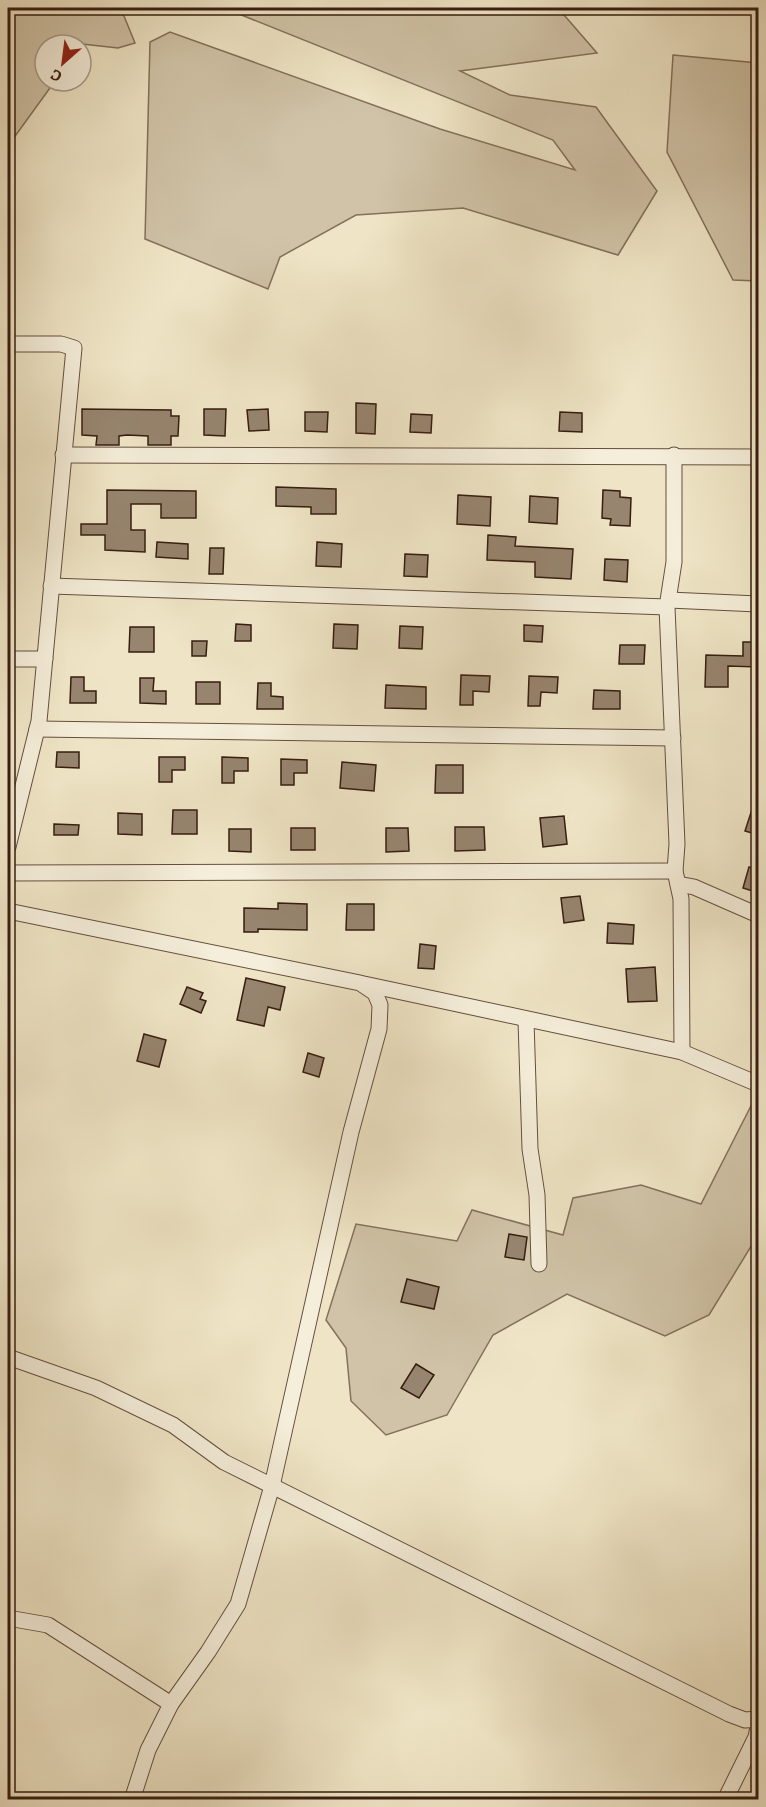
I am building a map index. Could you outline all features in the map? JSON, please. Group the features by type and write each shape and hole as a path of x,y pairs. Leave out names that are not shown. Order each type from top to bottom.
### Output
{"street":[{"path":"8,344 61,344 74,348 37,729 8,847"},
{"path":"63,455 759,457"},
{"path":"674,455 675,562 668,603 677,844 676,878 681,899 682,1052"},
{"path":"51,586 759,604"},
{"path":"8,659 45,659"},
{"path":"37,729 673,738"},
{"path":"8,873 676,878 759,915"},
{"path":"8,911 682,1052 759,1084"},
{"path":"132,1800 148,1750 171,1704 238,1604 272,1486 351,1132 379,1029 380,1005 375,993 360,983"},
{"path":"526,1020 530,1149 537,1195 539,1264"},
{"path":"8,1357 96,1388 173,1425 224,1462 729,1714 745,1720 759,1719"},
{"path":"8,1618 48,1625 171,1704"},
{"path":"724,1800 759,1727"}],"shaded area":[{"path":"8,8 112,8 124,16 135,43 118,48 93,45 93,33 33,33 33,93 46,93 8,146"},
{"path":"224,8 558,8 597,53 460,71 510,95 596,107 657,191 618,255 463,208 356,215 280,257 268,289 145,239 150,42 170,32 440,129 575,170 553,140"},
{"path":"673,55 758,63 758,281 733,280 667,152"},
{"path":"756,1096 758,1235 709,1315 665,1336 567,1294 493,1335 447,1415 386,1435 351,1401 346,1348 326,1320 356,1224 457,1241 472,1210 563,1235 573,1198 641,1185 701,1204"}],"building":[{"path":"356,403 376,404 375,434 356,433"},
{"path":"82,409 171,410 171,416 179,416 178,436 171,436 171,445 148,445 148,436 127,435 119,436 119,445 96,445 97,436 82,435"},
{"path":"204,409 226,409 225,436 204,435"},
{"path":"268,409 269,430 249,431 247,410"},
{"path":"305,412 328,412 327,432 305,431"},
{"path":"560,412 582,413 582,432 559,431"},
{"path":"411,414 432,415 431,433 410,432"},
{"path":"276,487 336,489 336,514 311,514 311,507 276,506"},
{"path":"107,490 196,491 196,518 161,518 161,504 131,504 131,530 145,530 145,552 105,550 105,535 81,535 81,524 107,524"},
{"path":"603,490 620,491 620,497 631,498 630,526 610,525 611,519 602,518"},
{"path":"458,495 491,497 490,526 457,524"},
{"path":"530,496 558,498 557,524 529,522"},
{"path":"488,535 516,537 515,546 573,549 571,579 535,577 535,562 487,560"},
{"path":"157,542 188,544 188,559 156,557"},
{"path":"317,542 342,544 341,567 316,566"},
{"path":"210,548 224,548 223,574 209,574"},
{"path":"405,554 428,555 427,577 404,576"},
{"path":"605,559 628,560 627,582 604,580"},
{"path":"236,624 251,625 251,641 235,641"},
{"path":"334,624 358,625 357,649 333,648"},
{"path":"524,625 543,626 542,642 524,641"},
{"path":"400,626 423,627 422,649 399,648"},
{"path":"130,627 154,627 154,652 129,652"},
{"path":"192,641 207,641 206,656 192,656"},
{"path":"743,642 759,642 759,667 728,666 728,687 705,687 706,655 743,656"},
{"path":"620,645 645,645 644,664 619,664"},
{"path":"461,675 490,676 489,692 473,691 473,705 460,705"},
{"path":"529,676 558,677 557,693 541,692 540,706 528,706"},
{"path":"71,677 84,677 84,691 96,691 96,703 70,703"},
{"path":"140,678 154,678 153,691 166,691 166,704 140,703"},
{"path":"196,682 220,682 220,704 196,704"},
{"path":"258,683 271,683 271,696 283,697 283,709 257,709"},
{"path":"386,685 426,687 426,709 385,708"},
{"path":"594,690 620,691 620,709 593,709"},
{"path":"57,752 79,752 79,768 56,767"},
{"path":"159,757 185,757 185,770 172,770 172,782 159,782"},
{"path":"222,757 248,758 248,771 234,771 234,783 222,783"},
{"path":"281,759 307,760 307,773 294,773 294,785 281,785"},
{"path":"342,762 376,765 374,791 340,788"},
{"path":"436,765 463,765 463,793 435,793"},
{"path":"756,797 759,797 759,835 745,831"},
{"path":"173,810 197,810 197,834 172,834"},
{"path":"118,813 142,814 142,835 118,834"},
{"path":"564,816 567,844 543,847 540,818"},
{"path":"54,824 79,825 78,835 54,835"},
{"path":"455,827 484,827 485,850 455,851"},
{"path":"291,828 315,828 315,850 291,850"},
{"path":"386,828 408,828 409,851 386,852"},
{"path":"229,829 251,829 251,852 229,851"},
{"path":"749,867 759,870 759,893 743,888"},
{"path":"580,896 584,920 564,923 561,898"},
{"path":"278,903 307,904 307,930 258,929 258,932 244,932 244,908 278,909"},
{"path":"347,904 374,904 374,930 346,930"},
{"path":"608,923 634,925 633,944 607,943"},
{"path":"420,944 436,946 434,969 418,968"},
{"path":"655,967 657,1001 628,1002 626,969"},
{"path":"246,978 285,987 280,1010 268,1007 264,1026 237,1020"},
{"path":"187,987 203,993 200,999 206,1001 201,1013 180,1004"},
{"path":"144,1034 166,1040 159,1067 137,1061"},
{"path":"308,1053 324,1058 319,1077 303,1072"},
{"path":"509,1234 527,1237 524,1260 505,1257"},
{"path":"407,1279 439,1287 434,1309 401,1302"},
{"path":"416,1364 434,1375 419,1398 401,1388"}]}
